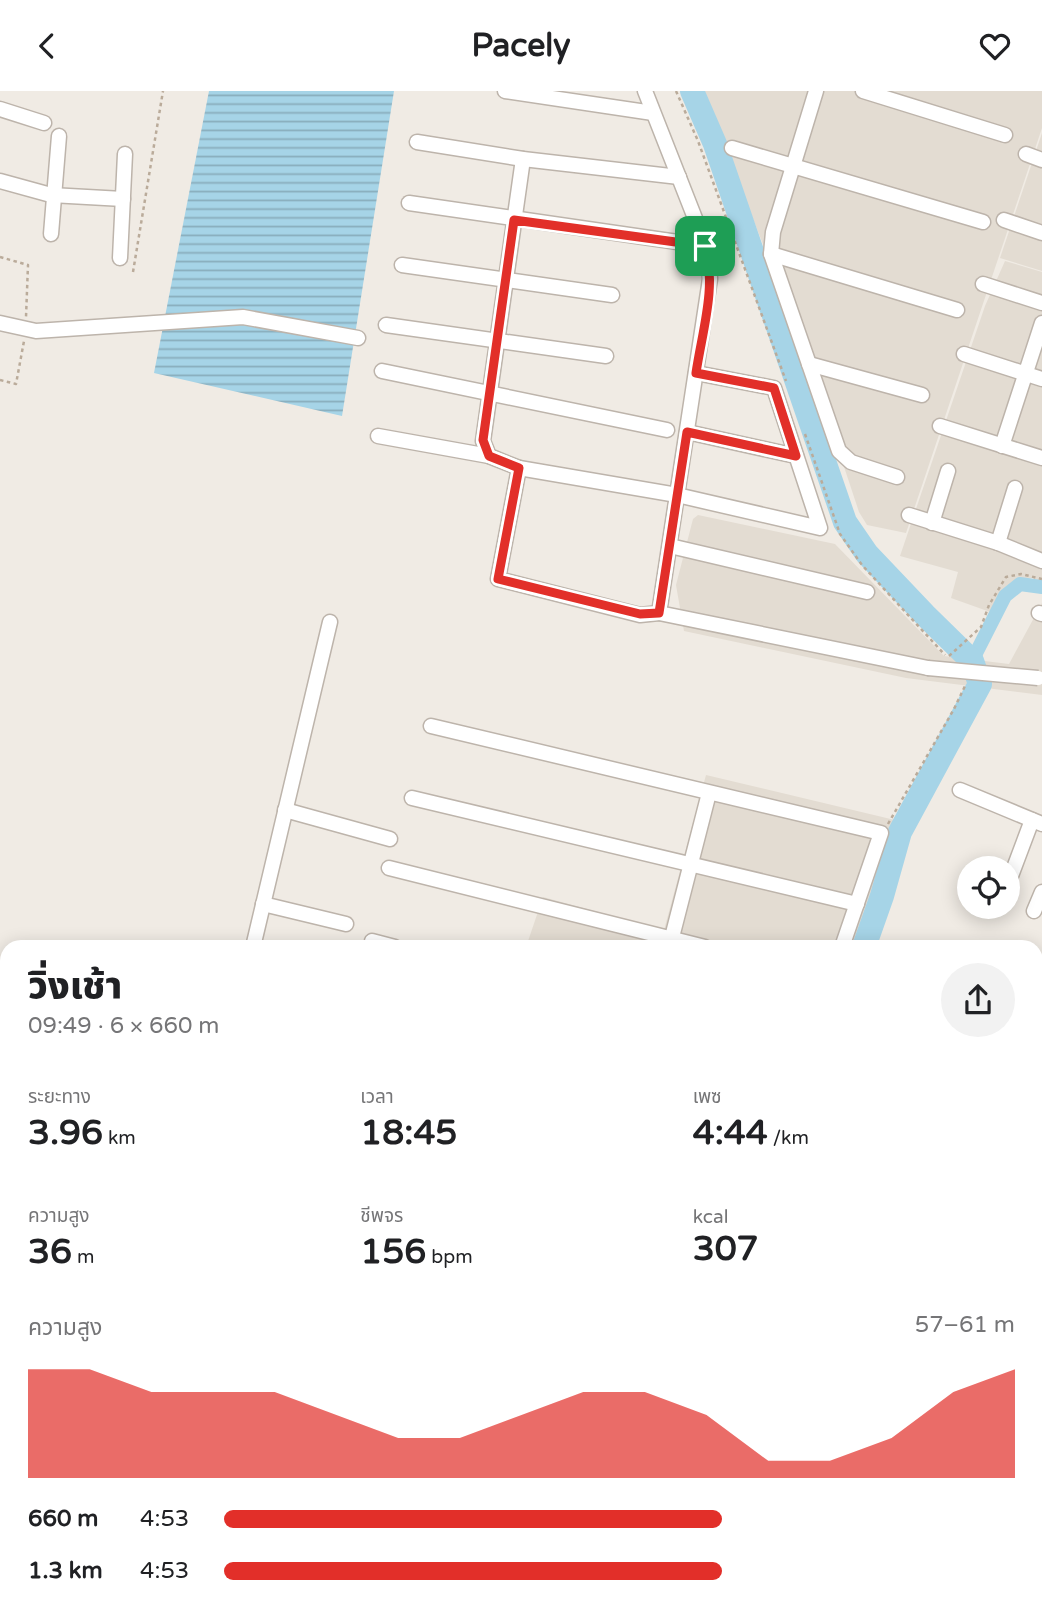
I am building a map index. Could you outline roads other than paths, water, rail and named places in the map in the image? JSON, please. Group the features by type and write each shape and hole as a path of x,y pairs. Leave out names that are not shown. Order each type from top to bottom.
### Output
{"street":[{"path":"505,91 653,113"},
{"path":"645,91 705,246 710,279 659,613"},
{"path":"816,91 773,232 771,254 839,451 851,462 897,477"},
{"path":"863,91 1005,135"},
{"path":"0,109 44,123"},
{"path":"51,234 59,136"},
{"path":"417,142 523,159 679,177"},
{"path":"732,148 983,222"},
{"path":"120,258 125,154"},
{"path":"1026,154 1042,159"},
{"path":"489,456 483,440 523,159"},
{"path":"0,181 54,196 123,199"},
{"path":"409,203 705,246"},
{"path":"1004,220 1042,233"},
{"path":"771,254 957,310"},
{"path":"402,265 612,295"},
{"path":"984,283 1042,303"},
{"path":"0,323 36,331 243,317 358,338"},
{"path":"1002,446 1042,323"},
{"path":"386,325 606,356"},
{"path":"964,354 1042,379"},
{"path":"809,364 922,395"},
{"path":"382,371 667,430"},
{"path":"378,436 489,456 519,468 677,495 820,527 774,388 696,373"},
{"path":"940,426 1042,458"},
{"path":"687,432 796,456"},
{"path":"519,468 498,579 640,614 659,613 928,668 1040,679"},
{"path":"932,523 948,471"},
{"path":"998,543 1015,488"},
{"path":"909,515 998,543 1042,561"},
{"path":"670,546 867,592"},
{"path":"255,940 330,622"},
{"path":"431,726 881,833 844,940"},
{"path":"960,790 1037,822 1020,858"},
{"path":"671,940 709,793"},
{"path":"412,798 857,904"},
{"path":"285,810 390,839"},
{"path":"388,868 659,940"},
{"path":"1034,911 1042,892"},
{"path":"263,904 346,924"}],"water":[{"path":"209,91 394,91 342,416 154,373"}],"waterway":[{"path":"692,91 715,144 845,522 867,554 972,661 980,684 900,832 866,940"},
{"path":"972,661 1005,596 1020,584 1042,587"}]}
